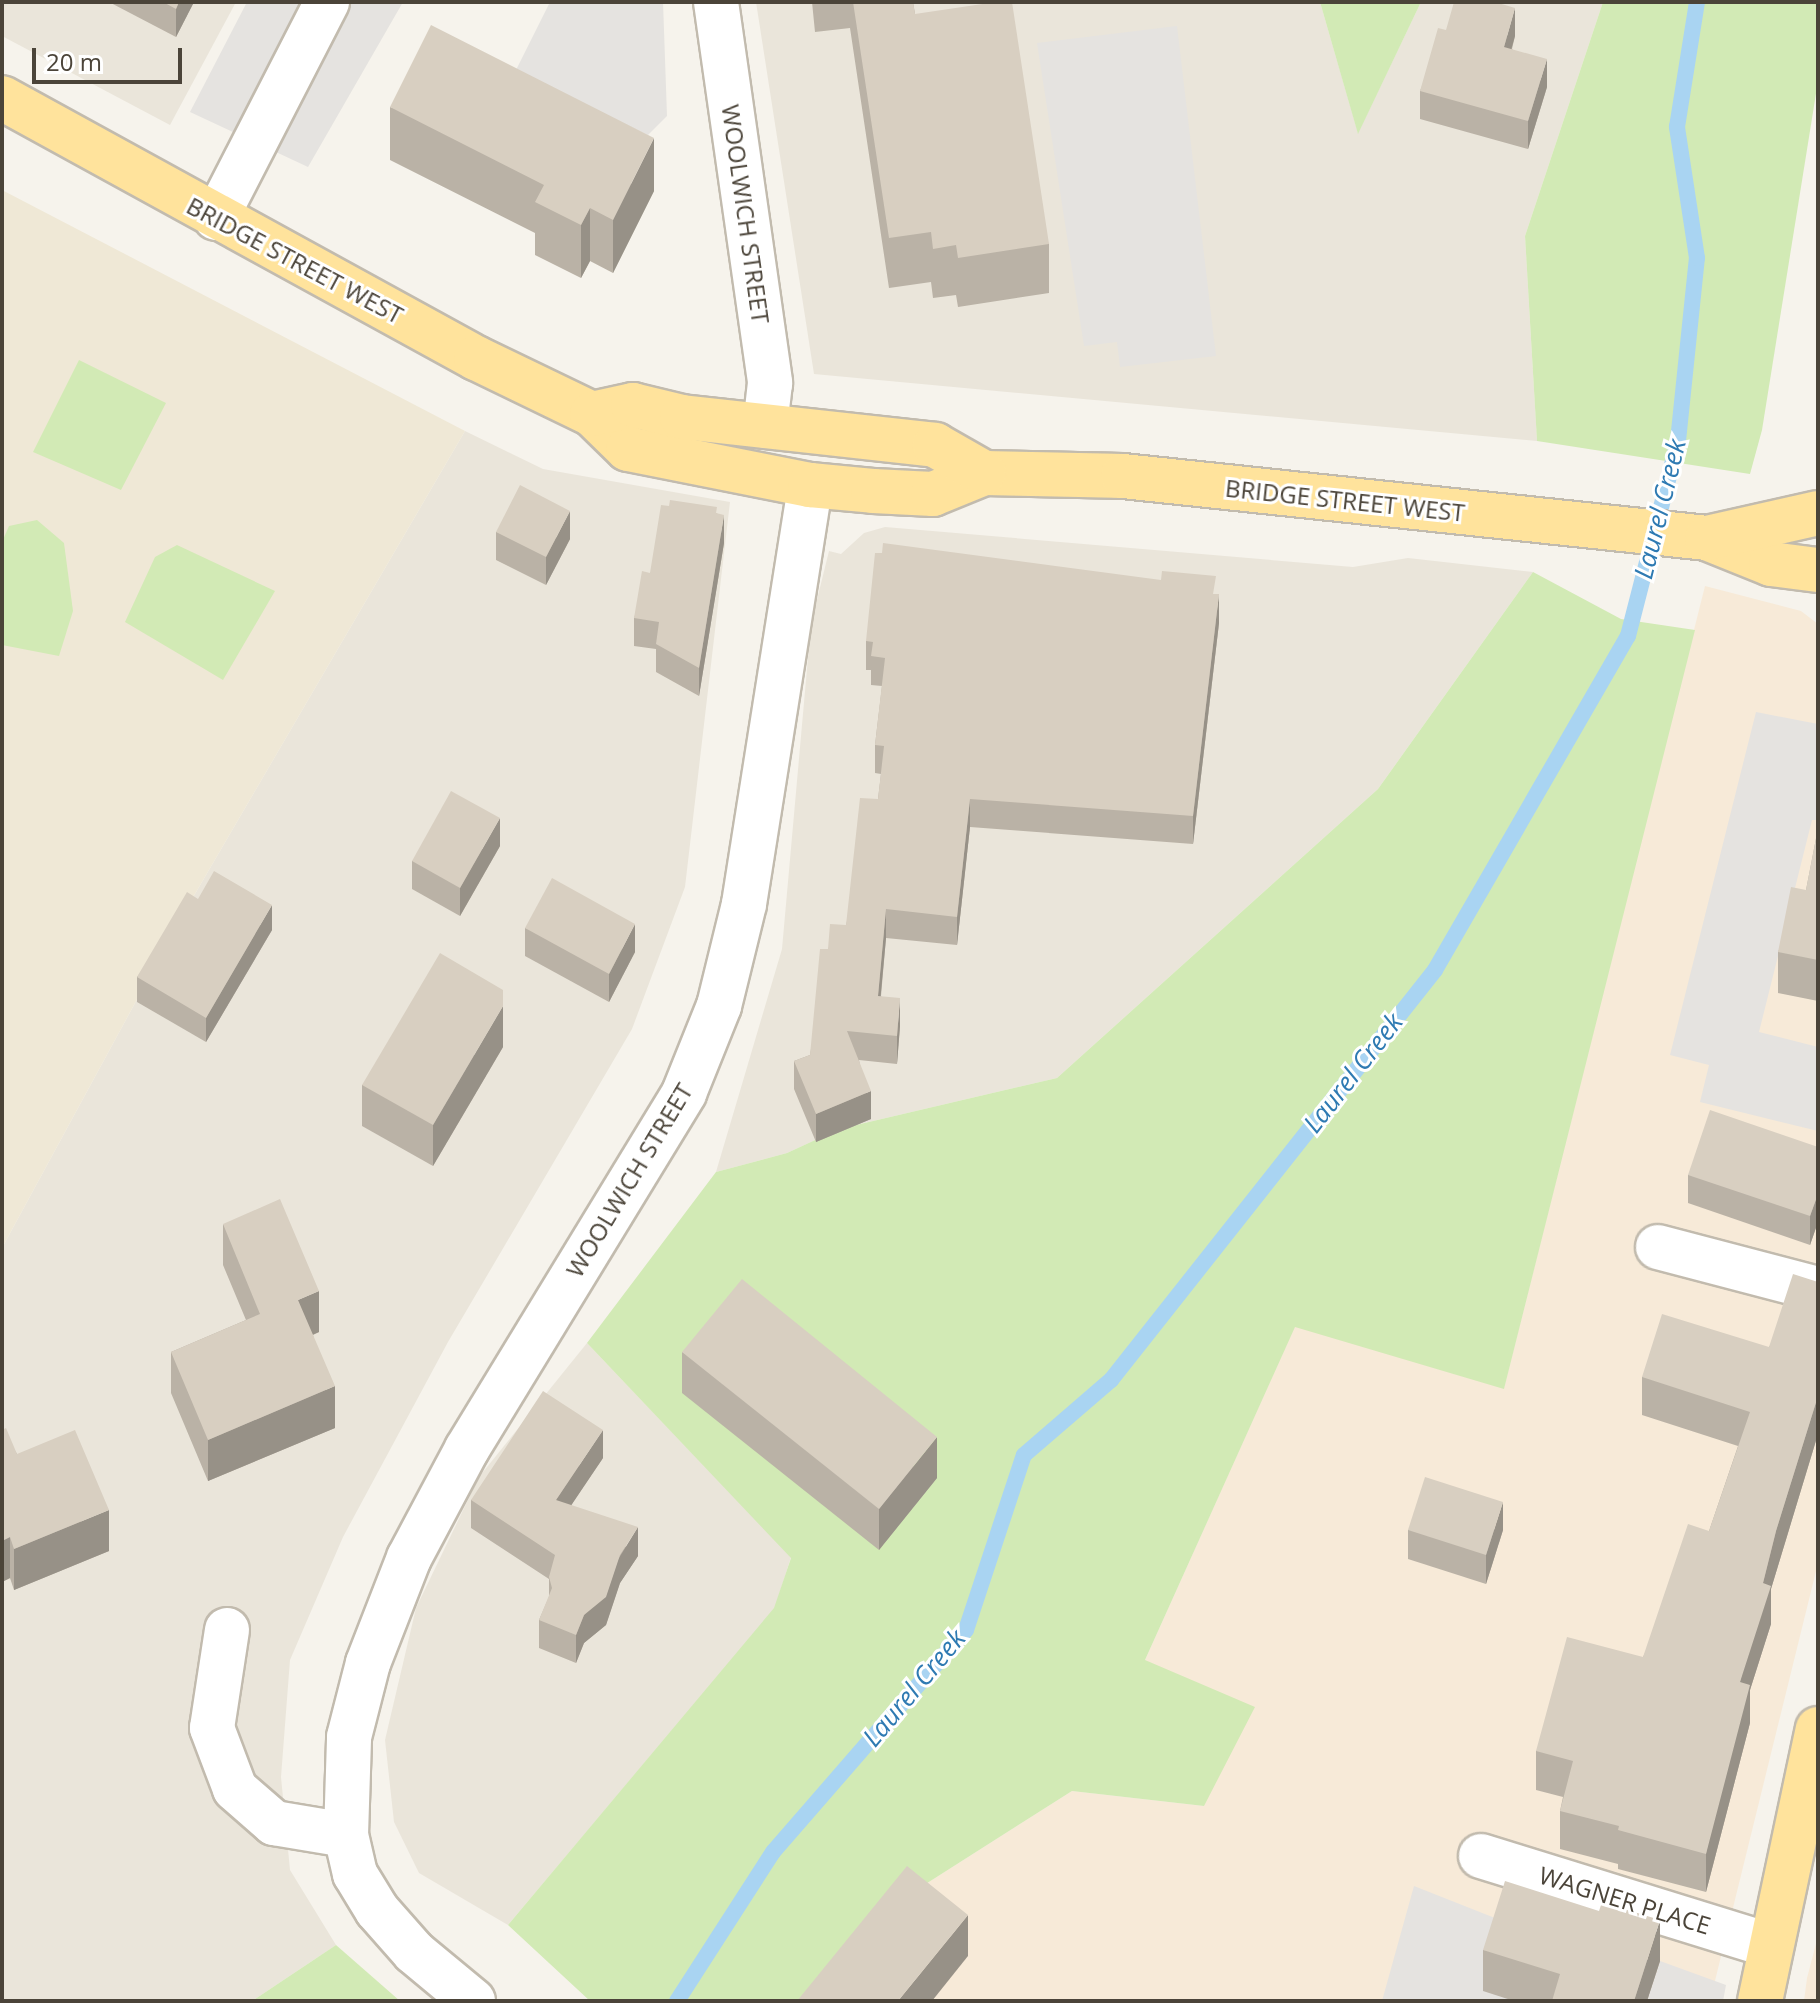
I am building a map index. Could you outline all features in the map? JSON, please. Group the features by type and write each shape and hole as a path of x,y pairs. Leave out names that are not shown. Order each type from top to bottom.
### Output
{"main road":[{"name":"BRIDGE STREET WEST","path":"2,98 216,218 592,414 628,449 810,485 933,494 984,473 1123,476 1707,538 1771,564 1818,570"},
{"name":"BRIDGE STREET WEST","path":"592,414 633,405 682,417 935,445 984,473"},
{"name":"BRIDGE STREET WEST","path":"1707,538 1818,513"},
{"path":"1760,2001 1769,1945 1818,1729"}],"street":[{"path":"216,218 327,2"},
{"name":"WOOLWICH STREET","path":"716,2 770,383 765,426"},
{"name":"WOOLWICH STREET","path":"462,1992 377,1910 355,1874 346,1835 349,1737 368,1663 409,1558 467,1449 684,1093 719,1006 744,904 810,485"},
{"path":"1658,1247 1818,1289"},
{"path":"227,1630 212,1728 235,1789 274,1823 346,1835"},
{"name":"WAGNER PLACE","path":"1481,1856 1769,1945"}],"shaded area":[{"path":"2,2 236,2 170,125 2,36"},
{"path":"247,2 403,2 308,167 190,112"},
{"path":"550,2 663,2 667,116 648,135 515,72"},
{"path":"756,2 1320,2 1358,133 1421,2 1603,2 1525,236 1537,441 814,374"},
{"path":"1177,26 1216,356 1120,367 1117,342 1084,346 1037,43"},
{"path":"2,190 465,431 185,911 2,1248"},
{"path":"465,431 543,469 730,502 685,887 632,1029 448,1342 343,1537 290,1660 281,1777 290,1870 336,1945 252,2001 2,2001 2,1248 185,911"},
{"path":"885,527 1353,567 1408,558 1533,572 1378,789 1057,1078 839,1129 787,1153 716,1172 782,949 811,624 829,551 841,554 864,533"},
{"path":"1705,586 1801,611 1818,624 1818,1563 1710,2001 812,2001 921,1887 1072,1791 1204,1806 1145,1660 1295,1326 1504,1388"},
{"path":"1756,712 1818,724 1818,820 1812,820 1759,1032 1818,1047 1818,1131 1700,1102 1709,1065 1670,1055"},
{"path":"587,1343 791,1557 775,1608 508,1925 419,1873 394,1822 385,1740 416,1608 479,1477"},
{"path":"1414,1886 1505,1922 1515,2001 1382,2001"},
{"path":"1818,1936 1818,2001 1804,2001 1807,1978"},
{"path":"1660,1961 1726,1985 1723,2001 1647,2001"}],"green space":[{"path":"1320,2 1421,2 1358,134"},
{"path":"1603,2 1818,2 1818,81 1762,430 1750,474 1537,441 1525,236"},
{"path":"79,360 166,403 121,490 33,452"},
{"path":"37,520 64,543 73,611 59,656 2,645 2,542 9,526"},
{"path":"177,545 275,591 223,680 125,622 155,557"},
{"path":"1533,572 1621,619 1695,630 1504,1389 1295,1327 1145,1660 1255,1707 1204,1806 1072,1791 921,1887 812,2001 590,2001 508,1925 774,1608 791,1558 587,1343 716,1172 787,1153 839,1129 1057,1078 1378,789"},
{"path":"336,1945 400,2001 252,2001"}],"building":[{"path":"163,2 179,2 176,9"},
{"path":"853,2 913,2 915,14 1012,2 1049,244 958,258 956,245 933,249 931,232 889,238"},
{"path":"1454,2 1495,2 1515,8 1504,47 1547,59 1528,121 1420,91 1438,28 1446,30"},
{"path":"431,25 654,138 613,220 590,208 581,225 535,202 544,185 390,107"},
{"path":"520,485 570,511 546,557 496,532"},
{"path":"670,500 717,507 716,513 724,515 699,668 656,644 659,622 634,618 642,571 650,573 661,505 669,506"},
{"path":"883,543 1161,580 1162,571 1216,576 1213,594 1219,594 1193,816 970,799 957,917 886,909 878,996 900,998 897,1036 847,1031 871,1091 816,1114 794,1061 810,1055 820,949 828,949 830,924 846,925 860,798 878,799 884,746 875,745 885,658 871,656 873,642 866,641 875,553 882,553"},
{"path":"451,791 500,818 460,888 412,861"},
{"path":"1818,828 1818,960 1778,952 1791,887 1806,890"},
{"path":"214,871 272,905 206,1018 137,977 187,892 198,899"},
{"path":"552,878 635,924 609,974 525,928"},
{"path":"440,953 503,990 503,1006 433,1125 362,1085"},
{"path":"1710,1110 1818,1147 1818,1194 1810,1216 1688,1175"},
{"path":"280,1199 319,1291 298,1300 335,1386 208,1440 171,1352 260,1314 223,1224"},
{"path":"1793,1274 1818,1282 1818,1396 1763,1583 1771,1586 1740,1682 1750,1685 1706,1854 1560,1811 1573,1761 1536,1751 1567,1637 1643,1657 1688,1524 1709,1531 1750,1412 1642,1377 1662,1314 1769,1347"},
{"path":"742,1279 937,1437 879,1509 682,1352"},
{"path":"543,1391 603,1430 556,1500 638,1527 620,1555 606,1597 584,1615 576,1635 539,1620 552,1588 549,1577 555,1555 471,1500"},
{"path":"6,1428 17,1454 75,1430 109,1510 14,1549 10,1537 2,1541 2,1430"},
{"path":"1425,1477 1503,1502 1486,1555 1408,1530"},
{"path":"907,1866 968,1915 898,2001 797,2001"},
{"path":"1505,1881 1599,1911 1602,1902 1660,1920 1634,2001 1552,2001 1560,1974 1483,1950"}],"waterway":[{"name":"Laurel Creek","path":"677,2001 773,1852 966,1630 1024,1455 1111,1380 1435,970 1628,636 1678,441 1697,258 1677,127 1697,2"}]}
